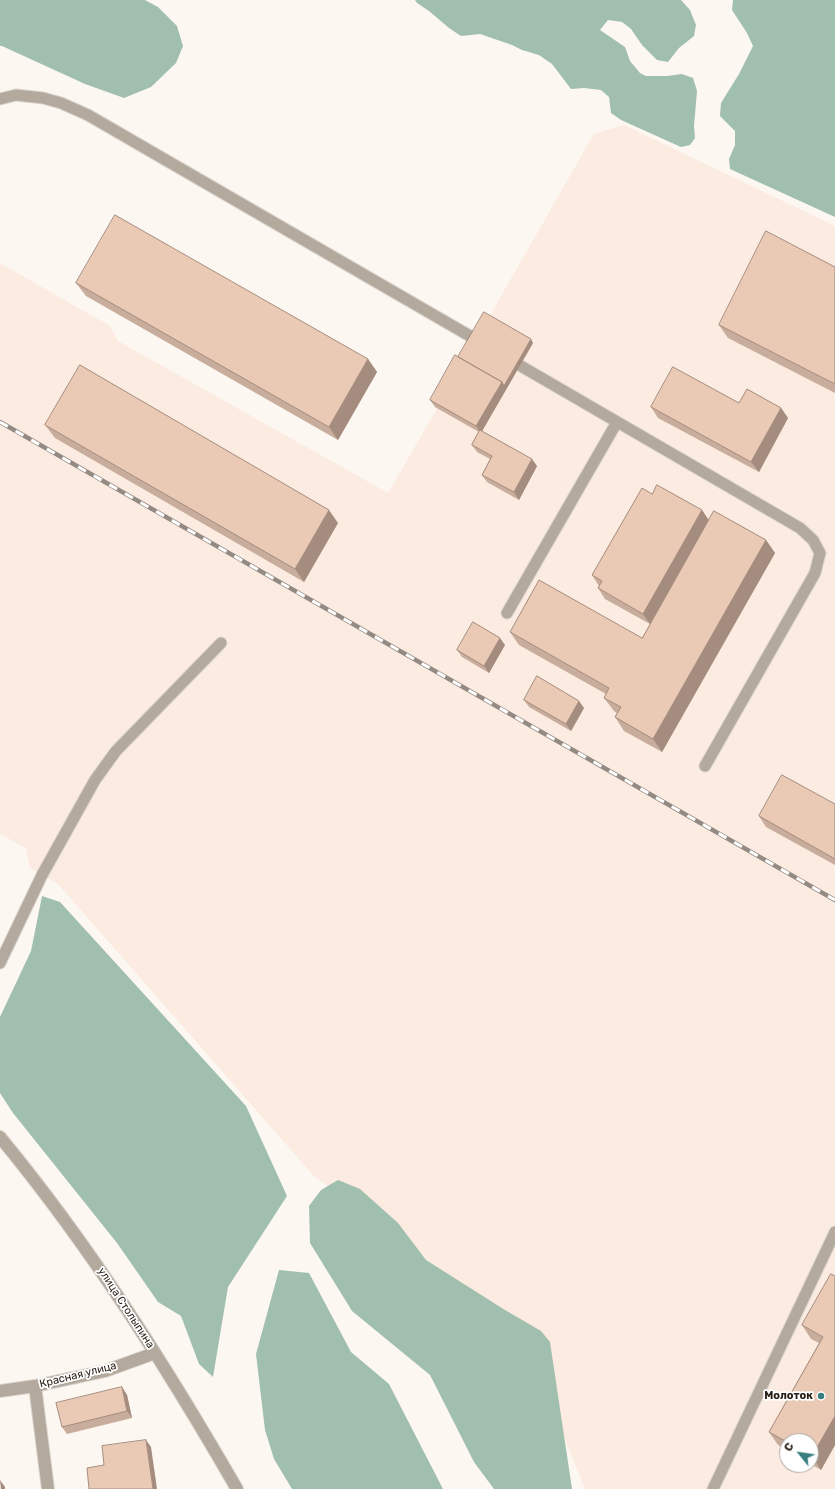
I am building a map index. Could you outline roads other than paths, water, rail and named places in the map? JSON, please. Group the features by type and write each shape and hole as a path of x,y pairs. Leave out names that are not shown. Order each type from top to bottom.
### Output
{"street":[{"name":"улица Столыпина","path":"0,1137 24,1166 96,1263 155,1353 237,1489"},
{"name":"Красная улица","path":"0,1391 35,1386 105,1370 155,1353"},
{"path":"35,1386 48,1489"}],"lane":[{"path":"0,99 16,95 43,98 61,103 88,115 800,528 813,540 820,554 815,573 705,766"},
{"path":"507,613 617,422"},
{"path":"0,962 42,875 95,780 116,751 221,643"},
{"path":"713,1489 835,1232"}],"railway":[{"path":"0,422 835,900"}],"place":[{"name":"Молоток","path":"821,1396"}]}
